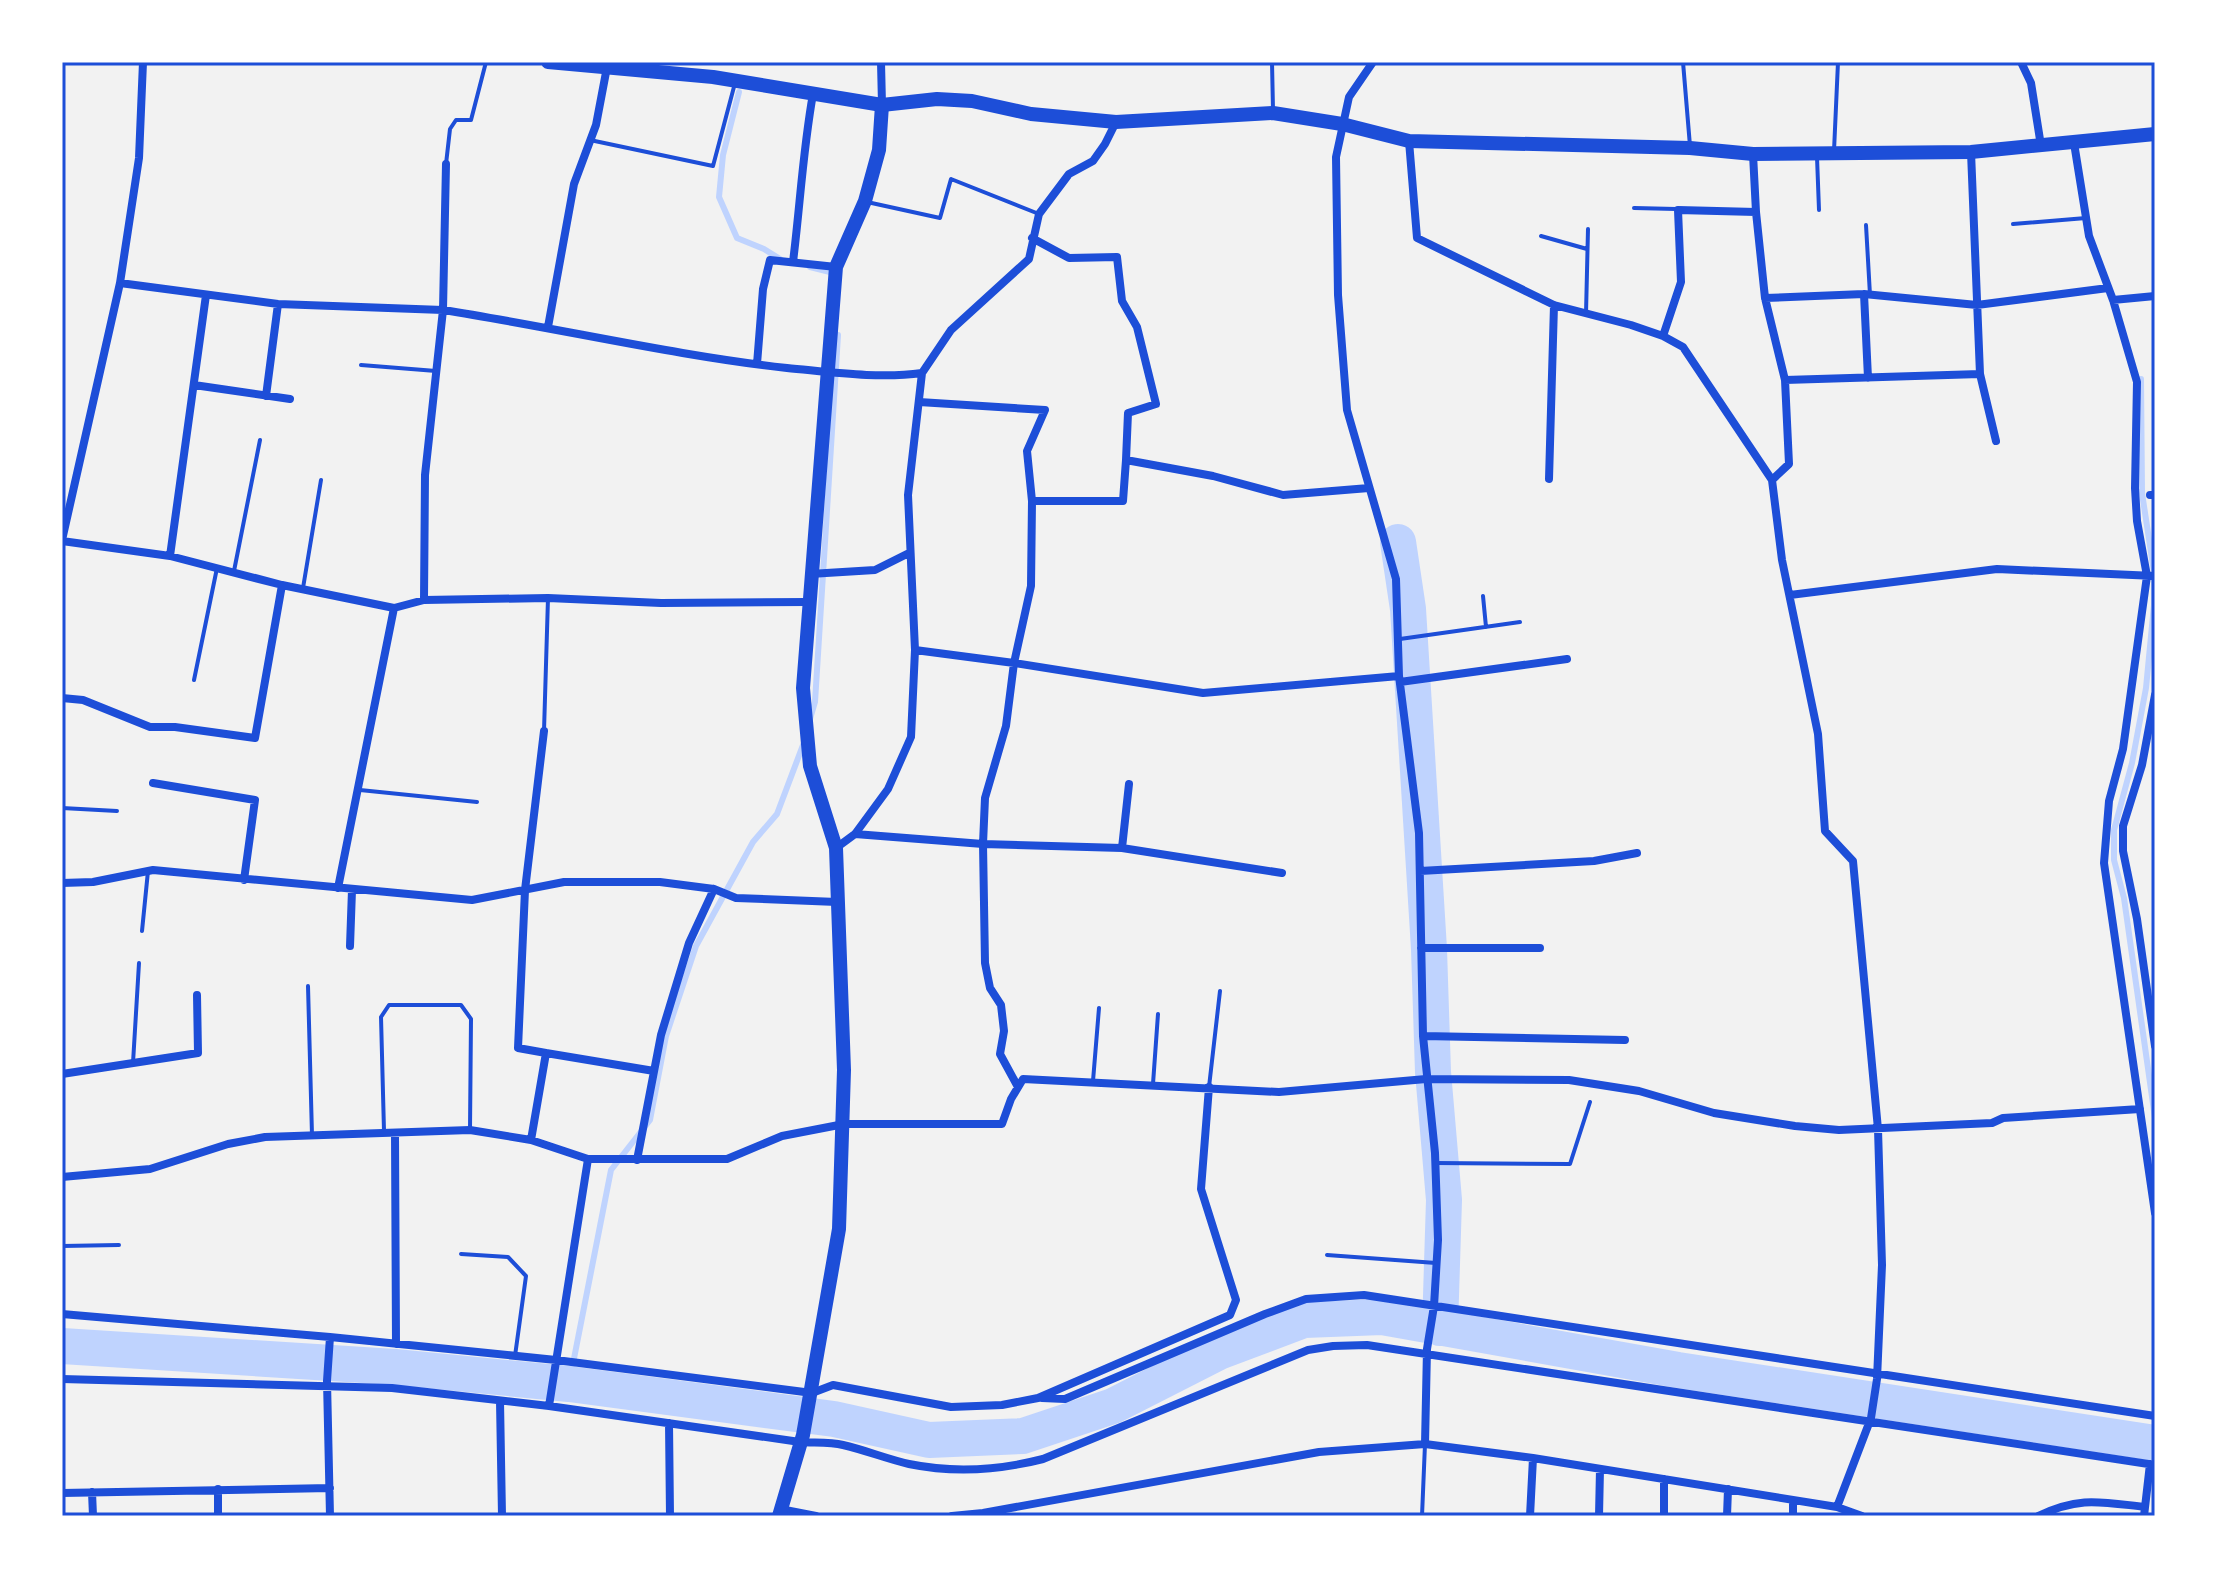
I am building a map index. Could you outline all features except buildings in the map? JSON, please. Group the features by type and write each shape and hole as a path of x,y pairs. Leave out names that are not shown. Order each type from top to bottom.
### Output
{"main road":[{"path":"548,62 735,81 882,105 937,99 960,100 1031,114 1056,112 1116,122 1273,113 1342,124 1409,141 1690,148 1753,154 1971,152 2155,134"},
{"path":"780,1513 811,1397 839,1229 844,1124 836,848 810,766 803,688 807,602 836,267 865,201 879,150 882,105"}],"street":[{"path":"143,62 139,158 120,283 62,541 170,556 282,585 394,608 424,600 548,598 661,603 807,602"},
{"path":"881,62 882,105"},
{"path":"1373,62 1349,97 1336,157 1339,309 1347,410 1396,579 1401,639 1399,679 1419,833 1423,1036 1435,1163 1436,1263 1427,1351 1425,1444"},
{"path":"2021,62 2031,83 2041,147"},
{"path":"548,327 574,184 596,125 607,66"},
{"path":"793,262 804,142 813,94"},
{"path":"836,848 855,834 888,789 911,737 915,650 908,495 922,373 951,330 1029,259 1039,214 1069,174 1093,161 1116,122"},
{"path":"1409,141 1417,238 1554,305 1663,336 1683,347 1772,480 1782,560 1818,734 1825,831 1853,861 1878,1129 1882,1265 1877,1376 1870,1420 1837,1507"},
{"path":"2074,143 2089,236 2113,300 2137,382 2137,521 2151,576 2123,749 2109,801 2104,863 2140,1109 2151,1151 2155,1213"},
{"path":"1971,152 1980,374 1996,441"},
{"path":"1753,154 1765,298 1785,380 1789,464 1772,480"},
{"path":"424,600 425,475 443,310 446,164"},
{"path":"1663,336 1681,282 1678,210 1756,212"},
{"path":"1032,238 1069,258 1117,257 1122,301 1137,327 1156,404 1128,413 1123,501 1032,501"},
{"path":"757,364 763,289 770,260 836,267"},
{"path":"120,283 278,304 443,310 548,327 667,352 757,364 879,375 922,373"},
{"path":"1765,298 1867,294 1977,305 2108,288"},
{"path":"1867,294 1868,378"},
{"path":"170,556 206,295"},
{"path":"2113,300 2155,296"},
{"path":"266,396 278,304"},
{"path":"1549,479 1554,305"},
{"path":"1785,380 1980,374"},
{"path":"194,385 290,399"},
{"path":"919,402 1045,410 1027,451 1032,501 1031,586 1014,663 1006,726 985,798 983,844 985,963 990,988 1001,1005 1004,1031 1000,1054 1018,1087"},
{"path":"1126,460 1213,476 1283,495 1369,488"},
{"path":"810,574 875,570 909,553"},
{"path":"1790,595 1997,569 2151,576"},
{"path":"62,698 83,700 150,727 175,727 255,738 282,585"},
{"path":"338,888 394,608"},
{"path":"915,650 1203,693 1399,679 1567,659"},
{"path":"2155,695 2142,765 2123,826 2155,1046"},
{"path":"544,731 525,890 518,1048 654,1071"},
{"path":"153,783 255,800 244,880"},
{"path":"1122,848 1129,784"},
{"path":"855,834 983,844 1122,848 1282,873"},
{"path":"1420,871 1594,861 1637,853"},
{"path":"62,883 93,882 148,871 472,900 564,882 660,882 714,889 736,898 837,902"},
{"path":"637,1160 661,1035 689,943 714,889"},
{"path":"350,946 352,890"},
{"path":"1421,948 1540,948"},
{"path":"62,1074 198,1053 197,995"},
{"path":"1423,1036 1625,1040"},
{"path":"531,1140 546,1053"},
{"path":"62,1177 150,1169 228,1144 265,1137 470,1130 531,1140 588,1159 727,1159 782,1136 844,1124 1002,1124 1023,1079 1279,1092 1426,1079 1569,1080 1639,1091 1714,1113 1839,1130 1992,1123 2003,1118 2140,1109"},
{"path":"62,1314 556,1360 811,1397 833,1385 951,1407 1002,1405 1038,1398 1230,1315 1236,1300 1201,1189 1209,1087"},
{"path":"395,1133 396,1344"},
{"path":"549,1404 588,1159"},
{"path":"1038,1398 1065,1399 1306,1299 1364,1295 1433,1309 2155,1416"},
{"path":"330,1337 330,1516"},
{"path":"62,1379 328,1383 549,1404 669,1423 802,1438 909,1464 943,1469 1012,1467 1043,1459 1308,1350 1367,1345 1427,1351 2152,1464 2145,1512 2092,1501 2065,1504 2038,1516"},
{"path":"500,1401 502,1516"},
{"path":"669,1423 670,1516"},
{"path":"952,1516 1319,1452 1425,1444 1728,1489 1837,1507 1858,1515"},
{"path":"1530,1516 1533,1458"},
{"path":"1599,1516 1600,1469"},
{"path":"1664,1479 1664,1516"},
{"path":"62,1493 330,1488"},
{"path":"218,1489 218,1516"},
{"path":"1727,1516 1728,1489"},
{"path":"92,1492 93,1516"},
{"path":"1793,1500 1793,1516"},
{"path":"780,1513 816,1516"}],"lane":[{"path":"446,164 450,129 456,120 471,120 486,62"},
{"path":"1272,62 1273,113"},
{"path":"1683,62 1690,148"},
{"path":"1834,153 1838,62"},
{"path":"590,140 713,166 735,81"},
{"path":"1816,153 1819,210"},
{"path":"865,201 940,218 951,179 1039,214"},
{"path":"1634,208 1678,210"},
{"path":"2013,224 2086,218"},
{"path":"1866,225 1867,294"},
{"path":"1586,314 1588,229"},
{"path":"1541,236 1587,249"},
{"path":"361,365 436,371"},
{"path":"234,573 260,440"},
{"path":"303,589 321,480"},
{"path":"194,680 217,568"},
{"path":"1483,596 1486,627"},
{"path":"544,731 548,598"},
{"path":"1401,639 1520,622"},
{"path":"358,790 477,802"},
{"path":"62,808 117,811"},
{"path":"142,931 148,871"},
{"path":"133,1063 139,963"},
{"path":"308,986 312,1135"},
{"path":"1209,1087 1220,991"},
{"path":"384,1133 381,1017 389,1005 461,1005 471,1019 470,1130"},
{"path":"1093,1082 1099,1008"},
{"path":"1153,1085 1158,1014"},
{"path":"1435,1163 1570,1164 1590,1102"},
{"path":"62,1246 119,1245"},
{"path":"461,1254 508,1257 526,1276 515,1356"},
{"path":"1327,1255 1436,1263"},
{"path":"1422,1516 1425,1444"}],"waterway":[{"path":"739,92 723,155 719,197 737,238 780,259"},
{"path":"810,267 834,273"},
{"path":"810,719 815,702 838,335"},
{"path":"2141,379 2142,493 2154,572 2154,605 2146,688 2132,763 2114,830 2114,860 2124,898 2155,1118"},
{"path":"1398,542 1408,609 1429,949 1433,1072 1444,1200 1440,1328"},
{"path":"569,1384 611,1170 650,1120 666,1036 696,946 753,842 777,814 803,745"},
{"path":"62,1346 395,1367 569,1384 834,1419 929,1440 1023,1436 1113,1406 1219,1352 1304,1320 1382,1317 1678,1370 2155,1443"}]}
